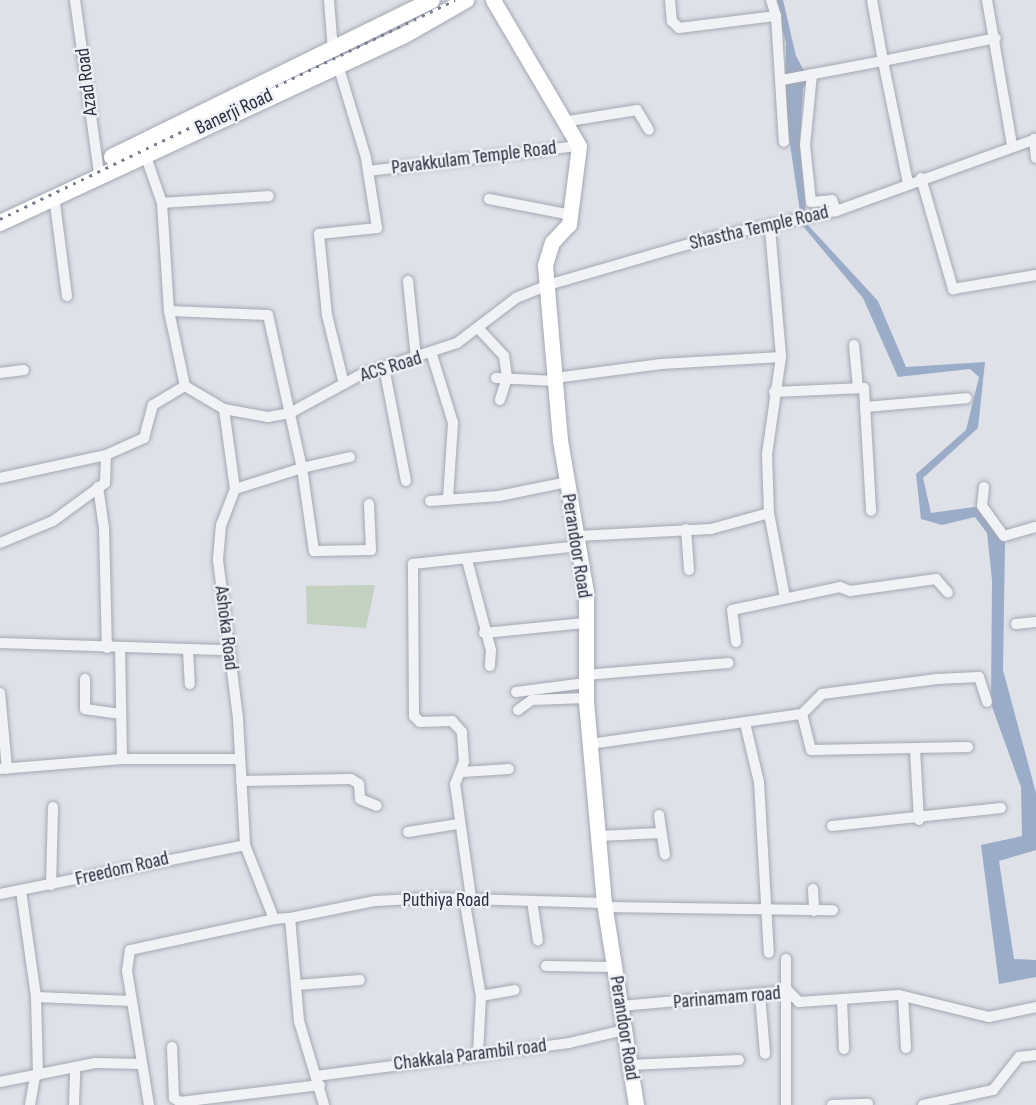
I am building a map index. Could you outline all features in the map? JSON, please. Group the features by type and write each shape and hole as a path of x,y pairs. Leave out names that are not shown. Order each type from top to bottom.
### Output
{"main road":[{"name":"Banerji Road","path":"0,223 54,196 98,168 145,154 434,5 466,0"},
{"name":"Perandoor Road","path":"493,0 502,7 569,121 579,146 571,215 548,251 548,285 555,379 567,482 578,541 585,623 585,685 604,905 636,1105"},
{"name":"Banerji Road","path":"0,211 331,60"}],"street":[{"name":"Azad Road","path":"75,0 98,168"},
{"path":"329,0 331,60 368,171 377,228 320,234 327,315 344,384"},
{"path":"670,0 672,21 679,28 776,16"},
{"path":"771,0 776,16 784,79 784,142"},
{"path":"872,0 908,183"},
{"path":"987,0 996,38 1012,144"},
{"path":"784,79 996,38"},
{"path":"810,75 805,145 811,202 832,200 836,211"},
{"path":"569,121 637,111 649,130"},
{"path":"1035,139 1036,158"},
{"name":"Shastha Temple Road","path":"548,285 710,238 798,222 836,211 1012,144 1035,139"},
{"name":"Pavakkulam Temple Road","path":"368,171 579,146"},
{"path":"145,154 162,203 169,311 185,386 224,409"},
{"path":"921,178 953,289 1036,275"},
{"path":"54,196 67,296"},
{"path":"162,203 269,196"},
{"path":"489,200 571,215"},
{"path":"770,228 781,357 774,392 767,454 769,513 785,598"},
{"path":"408,281 416,359"},
{"name":"ACS Road","path":"224,409 268,417 290,413 344,384 384,367 432,355 479,329 516,298 548,285"},
{"path":"169,311 268,315 302,468 314,551 371,550 369,504"},
{"path":"479,329 504,356 500,400"},
{"path":"854,345 858,388"},
{"path":"432,355 453,423 448,498"},
{"path":"502,378 555,379 661,364 781,357"},
{"path":"384,367 406,481"},
{"path":"0,374 24,370"},
{"path":"0,477 106,455 144,438 153,405 185,386"},
{"path":"774,392 864,388 871,511"},
{"path":"865,408 967,398"},
{"name":"Ashoka Road","path":"224,409 235,489 221,525 218,560 229,650 245,845 274,919"},
{"path":"0,543 53,521 105,483 106,455"},
{"path":"235,489 302,468 350,457"},
{"path":"430,501 499,496 567,482"},
{"path":"984,487 982,506 1004,536 1036,527"},
{"path":"98,488 104,528 107,648"},
{"path":"478,1054 482,996 458,824 455,784 462,772 460,727 452,721 420,722 414,716 410,659 413,564 467,560 578,541 686,529 711,529 769,513"},
{"path":"686,529 689,570"},
{"path":"467,560 490,666"},
{"path":"736,642 732,610 840,587 850,591 936,579 948,593"},
{"path":"1016,624 1036,622"},
{"path":"484,633 585,623"},
{"path":"0,643 120,649 229,650"},
{"path":"120,649 122,759"},
{"path":"188,650 190,684"},
{"path":"516,692 585,685 728,663"},
{"path":"590,744 802,714 822,694 972,676 984,680 987,702"},
{"path":"85,679 85,709 121,714"},
{"path":"518,710 532,700 585,685"},
{"path":"0,693 3,769 122,759 238,759"},
{"path":"802,714 811,750 968,747"},
{"path":"745,723 759,782 769,953"},
{"path":"915,748 920,820"},
{"path":"462,772 509,769"},
{"path":"241,782 351,779 359,784 360,799 377,806"},
{"path":"51,885 53,807"},
{"path":"832,826 920,820 1001,808"},
{"path":"659,815 665,855"},
{"path":"408,832 458,824"},
{"path":"599,836 660,833"},
{"name":"Freedom Road","path":"0,894 245,845"},
{"path":"813,889 814,911"},
{"path":"21,891 36,998 36,1076 30,1105"},
{"name":"Puthiya Road","path":"290,918 375,901 468,898 604,905 833,910"},
{"path":"532,901 538,941"},
{"path":"148,1105 132,1001 130,950 274,919 290,918 298,986 299,1021 324,1105"},
{"path":"786,959 788,991 786,1105"},
{"path":"546,966 615,967"},
{"path":"298,986 360,980"},
{"path":"482,996 514,990"},
{"name":"Parinamam road","path":"621,1006 788,991 799,1002 901,996 989,1017 1036,1007"},
{"path":"759,994 765,1054"},
{"path":"901,996 906,1048"},
{"path":"36,998 132,1001"},
{"path":"842,999 844,1049"},
{"name":"Chakkala Parambil road","path":"172,1047 174,1098 180,1102 624,1030"},
{"path":"923,1105 993,1090 1019,1057 1036,1055"},
{"path":"629,1065 739,1060"},
{"path":"0,1082 75,1068 142,1064"},
{"path":"74,1105 75,1068"},
{"path":"832,1105 868,1104"}],"green space":[{"path":"375,585 366,628 307,624 306,586"}],"water":[{"path":"774,0 783,0 796,56 809,80 803,88 800,142 807,224 878,301 906,367 985,362 978,428 923,478 931,513 981,506 1005,543 1003,670 1036,793 1036,850 999,861 1014,959 1036,960 1036,977 999,984 981,845 1022,836 1021,787 991,704 992,580 987,533 975,517 942,525 921,519 916,474 966,430 979,377 970,369 898,377 863,298 802,225 785,111 786,43"}],"railway":[{"path":"0,219 455,0"}]}
